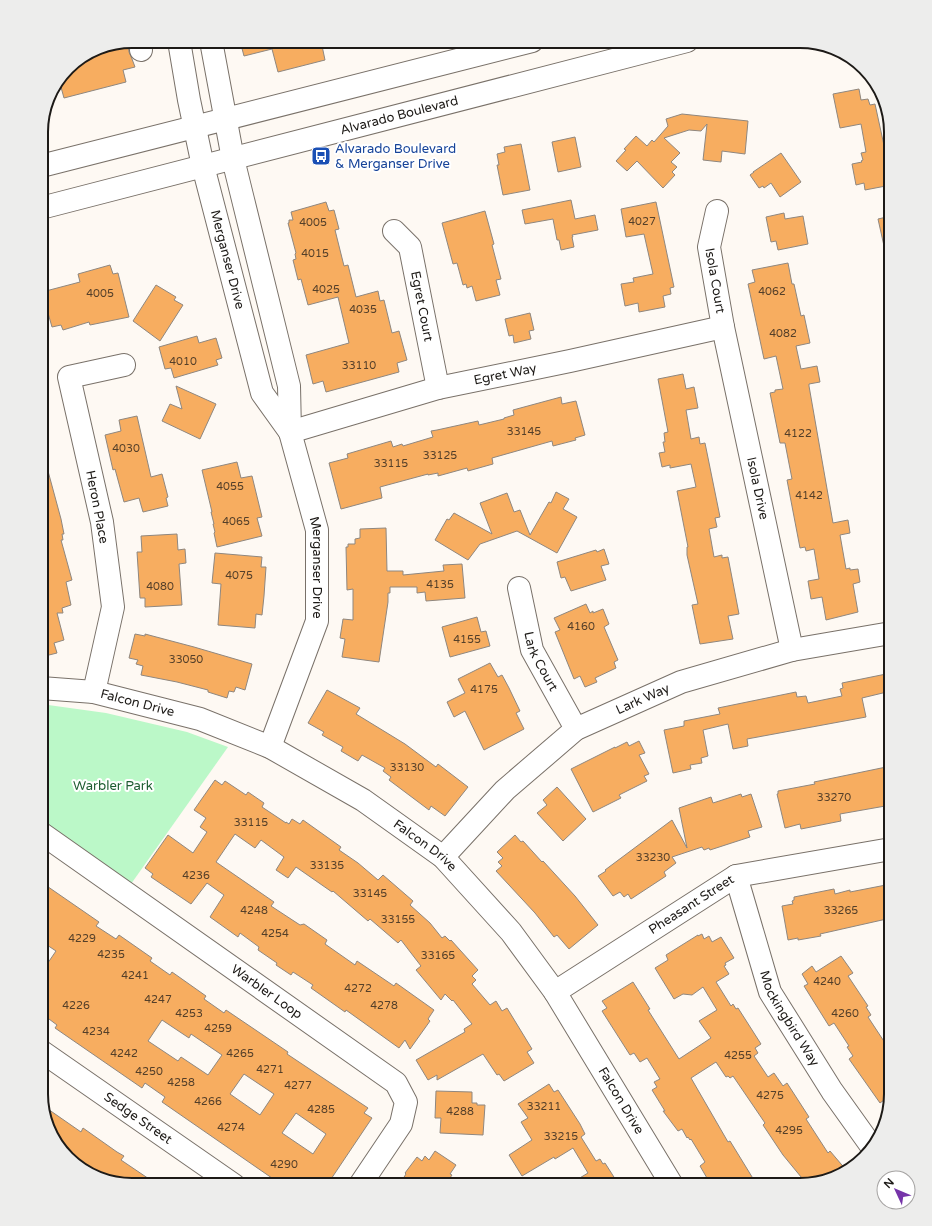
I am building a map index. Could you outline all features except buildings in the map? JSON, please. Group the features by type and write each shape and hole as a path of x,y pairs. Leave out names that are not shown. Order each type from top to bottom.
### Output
{"street":[{"name":"Merganser Drive","path":"180,48 189,100 203,166 262,393 290,432"},
{"name":"Merganser Drive","path":"212,48 233,159 289,386 290,432 317,530 317,621 270,747"},
{"path":"48,164 505,48"},
{"name":"Alvarado Boulevard","path":"48,206 660,48"},
{"name":"Isola Court","path":"717,212 709,247 723,327"},
{"name":"Egret Court","path":"394,230 410,247 438,388"},
{"name":"Egret Way","path":"290,432 438,388 570,361 723,327"},
{"name":"Isola Drive","path":"723,327 792,650"},
{"name":"Heron Place","path":"94,692 113,607 102,522 70,377 124,364"},
{"name":"Lark Court","path":"519,588 532,650 576,729"},
{"name":"Lark Way","path":"443,857 505,790 576,729 681,682 792,650 884,634"},
{"name":"Falcon Drive","path":"48,689 94,692 200,719 270,747 363,800 443,857 511,932 555,992 668,1178"},
{"name":"Warbler Loop","path":"48,839 396,1082 406,1102 401,1124 365,1178"},
{"name":"Pheasant Street","path":"555,992 736,876 884,850"},
{"name":"Mockingbird Way","path":"736,876 770,992 832,1091 869,1142"},
{"name":"Sedge Street","path":"48,1057 224,1178"}],"green space":[{"name":"Warbler Park","path":"48,705 106,713 187,732 228,747 131,884 48,826"}],"place":[{"name":"Alvarado Boulevard & Merganser Drive","path":"321,156"}]}
